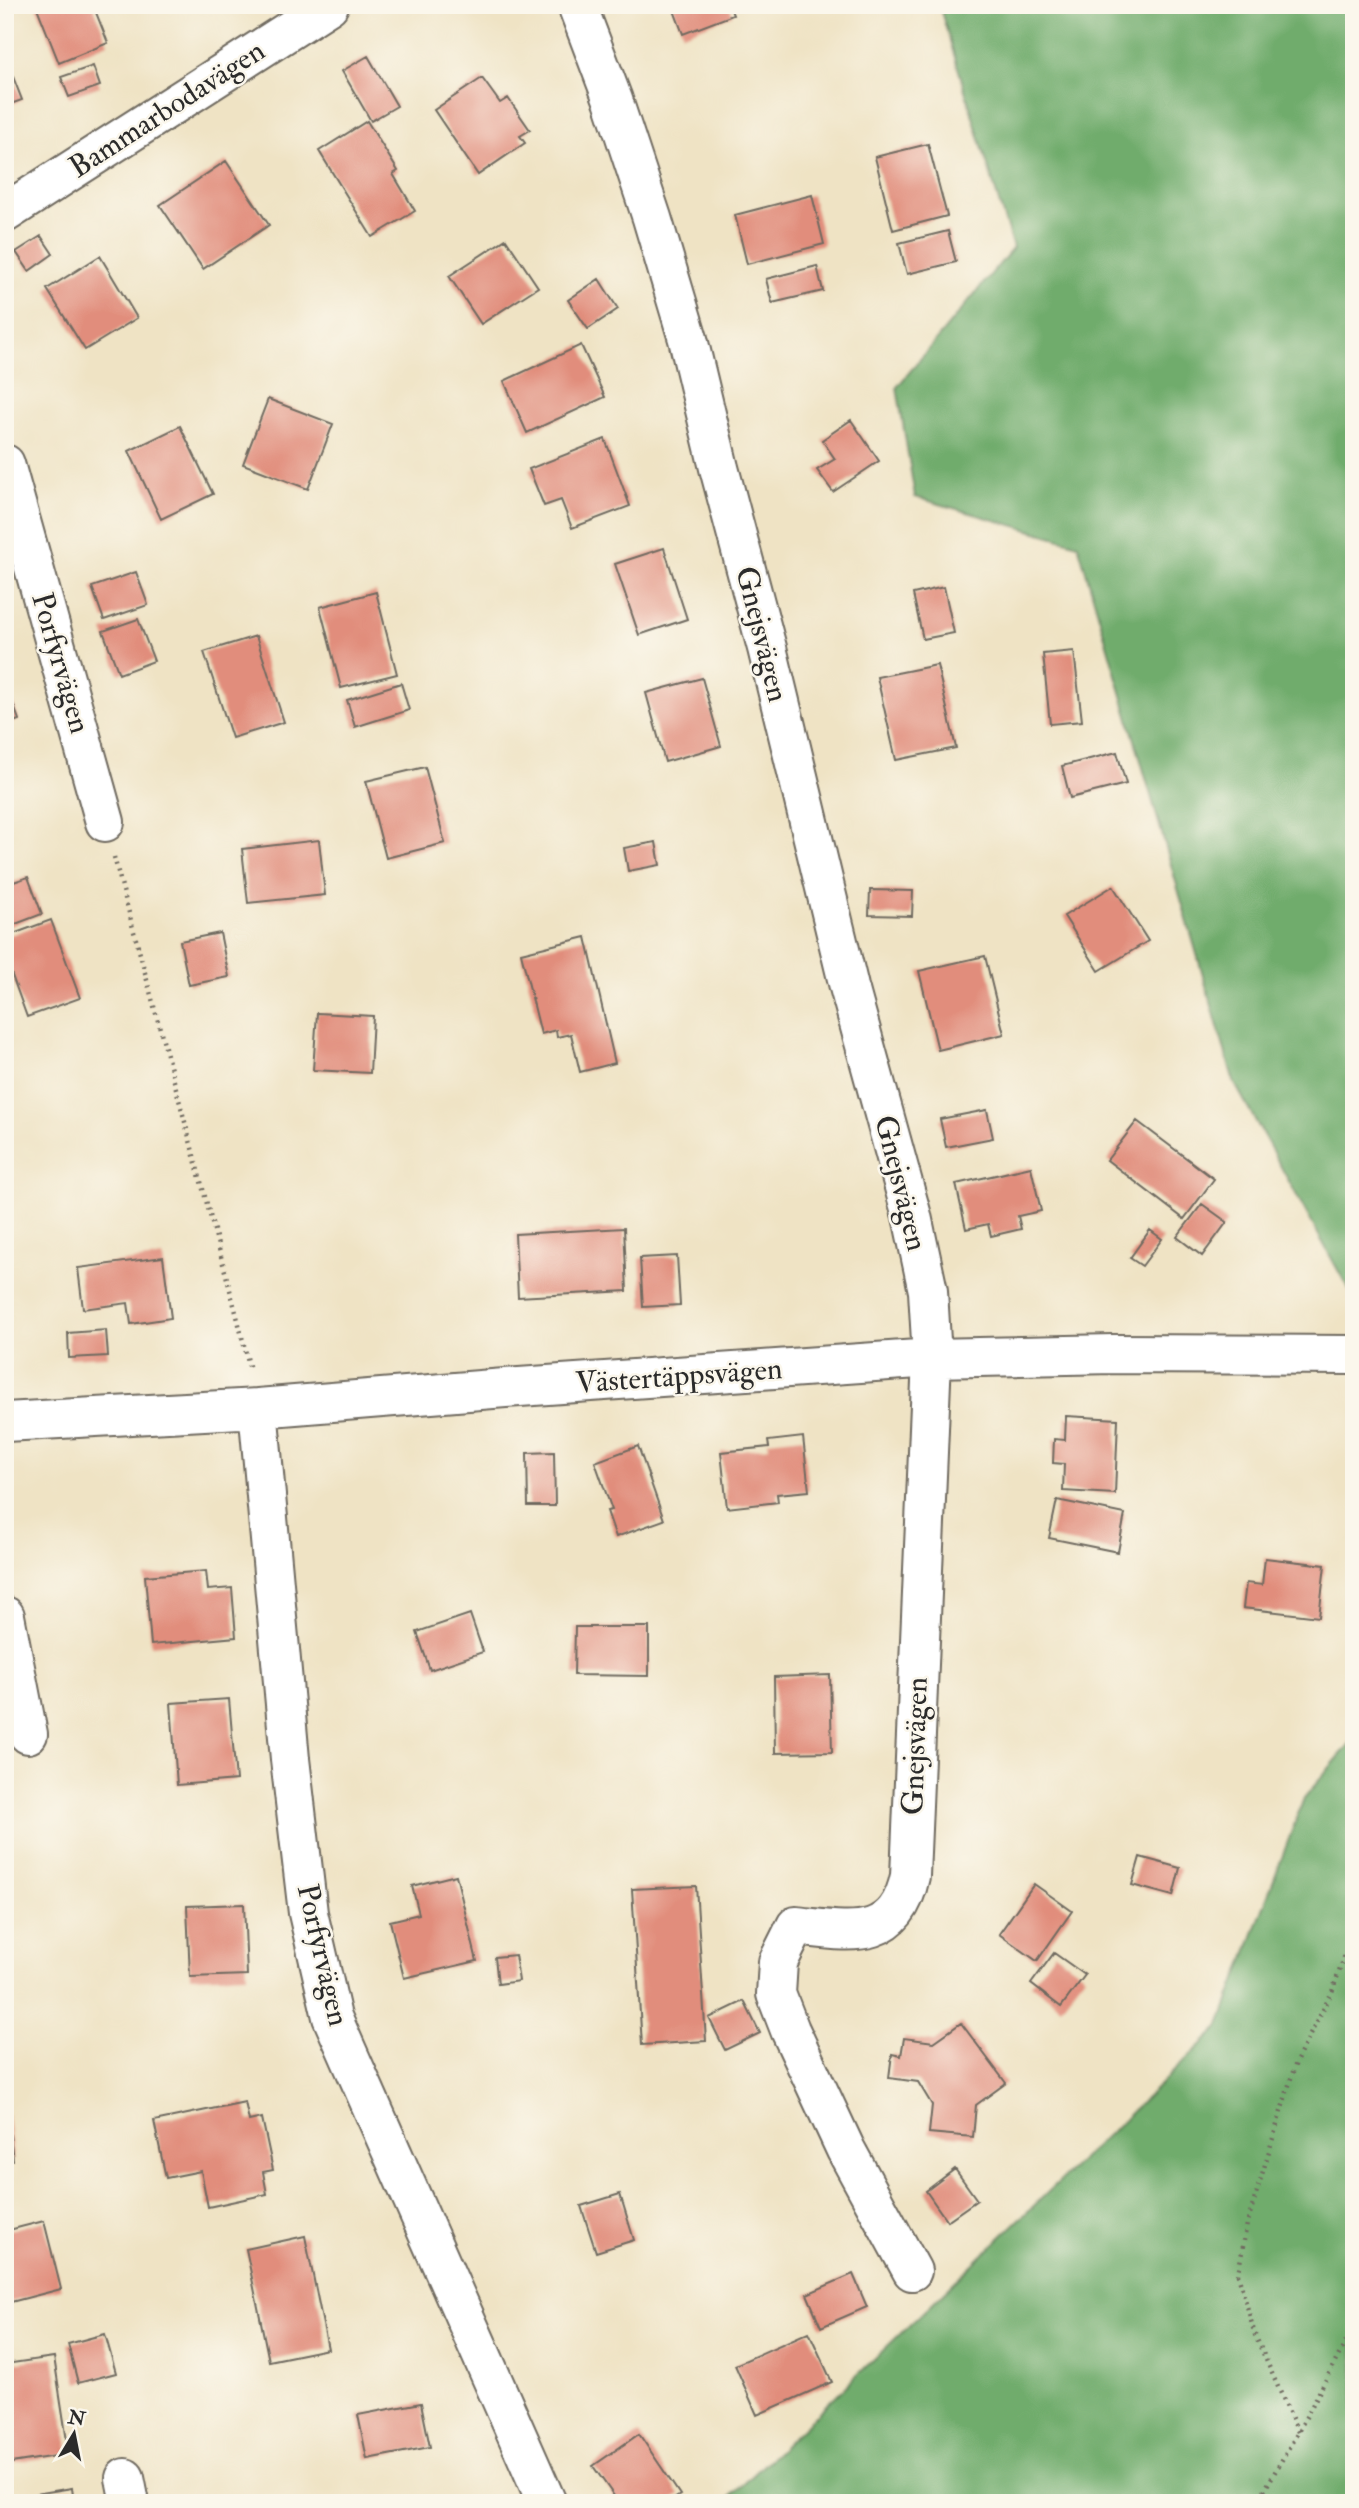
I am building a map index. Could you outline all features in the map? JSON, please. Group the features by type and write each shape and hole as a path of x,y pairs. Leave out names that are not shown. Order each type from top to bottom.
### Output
{"street":[{"name":"Bammarbodavägen","path":"5,213 329,5"},
{"name":"Gnejsvägen","path":"577,5 613,100 688,339 767,648 849,987 912,1216 928,1291 932,1358 911,1861 906,1893 900,1908 878,1925 849,1932 796,1926 778,1962 776,1994 789,2030 846,2150 912,2271"},
{"name":"Porfyrvägen","path":"5,464 105,822"},
{"name":"Västertäppsvägen","path":"5,1422 258,1408 932,1358 1114,1354 1354,1355"},
{"name":"Porfyrvägen","path":"258,1408 290,1759 308,1913 332,2017 547,2503"},
{"path":"5,1616 29,1734"}],"path":[{"path":"105,822 237,1316 258,1408"},
{"path":"1298,2432 1255,2335 1238,2274 1247,2224 1296,2062 1332,1992 1354,1929"},
{"path":"1256,2503 1298,2432 1349,2336 1354,2332"}],"green space":[{"path":"939,5 1354,5 1354,1299 1234,1082 1078,544 915,497 897,387 1013,248"},
{"path":"1354,1739 1354,2503 724,2503 1219,2028 1304,1798"}],"building":[{"path":"36,5 93,5 108,43 59,63"},
{"path":"672,5 729,5 733,15 683,34"},
{"path":"5,56 22,100 5,106"},
{"path":"368,56 397,106 371,121 342,71"},
{"path":"93,66 100,86 69,97 61,77"},
{"path":"482,78 500,103 508,98 530,130 520,136 525,143 478,175 434,110"},
{"path":"367,121 398,171 393,174 415,211 372,237 319,151"},
{"path":"928,144 947,216 893,230 875,157"},
{"path":"226,161 269,225 203,269 160,205"},
{"path":"812,195 824,244 747,264 735,215"},
{"path":"948,231 956,262 907,274 899,243"},
{"path":"41,236 53,254 29,271 16,252"},
{"path":"506,239 538,287 481,324 449,276"},
{"path":"100,256 137,318 85,350 47,289"},
{"path":"817,266 823,291 772,303 766,279"},
{"path":"599,279 618,309 588,329 568,300"},
{"path":"581,345 605,397 527,433 504,381"},
{"path":"268,399 333,424 308,489 243,464"},
{"path":"851,420 879,461 833,492 817,470 835,459 822,440"},
{"path":"180,426 213,494 161,519 129,451"},
{"path":"605,439 630,506 572,528 561,500 544,506 529,469"},
{"path":"664,548 687,619 639,635 615,564"},
{"path":"136,572 148,605 104,620 92,587"},
{"path":"944,587 954,633 923,639 913,594"},
{"path":"376,592 397,674 341,688 320,607"},
{"path":"138,619 154,661 119,674 103,631"},
{"path":"256,636 284,722 232,738 204,652"},
{"path":"1074,651 1082,721 1050,724 1043,654"},
{"path":"937,665 956,748 896,760 877,677"},
{"path":"702,678 721,746 665,762 646,693"},
{"path":"5,681 19,720 5,725"},
{"path":"401,683 409,710 355,727 347,700"},
{"path":"1117,752 1126,784 1070,798 1062,766"},
{"path":"425,767 445,843 386,858 366,781"},
{"path":"319,840 325,895 248,903 242,849"},
{"path":"656,842 660,865 628,871 624,848"},
{"path":"28,877 42,914 5,928 5,885"},
{"path":"1113,886 1148,941 1099,971 1064,916"},
{"path":"870,890 913,891 912,916 869,915"},
{"path":"51,920 80,998 27,1017 5,956 5,937"},
{"path":"220,933 229,977 189,985 180,941"},
{"path":"586,937 615,1063 580,1072 571,1034 557,1037 556,1030 541,1034 521,953"},
{"path":"985,956 1004,1034 938,1050 919,971"},
{"path":"317,1013 373,1016 370,1073 313,1070"},
{"path":"987,1110 993,1138 946,1147 940,1119"},
{"path":"1137,1121 1214,1179 1184,1219 1107,1160"},
{"path":"1031,1167 1041,1211 1018,1216 1021,1229 991,1236 988,1224 966,1229 956,1184"},
{"path":"1202,1204 1227,1222 1202,1256 1177,1237"},
{"path":"624,1228 627,1291 518,1297 515,1234"},
{"path":"1150,1230 1162,1239 1142,1266 1130,1258"},
{"path":"677,1256 680,1305 643,1307 640,1258"},
{"path":"163,1257 171,1318 131,1324 128,1303 83,1309 78,1268"},
{"path":"106,1330 108,1356 69,1358 68,1333"},
{"path":"1066,1416 1118,1419 1115,1494 1063,1491 1064,1464 1053,1463 1054,1439 1065,1440"},
{"path":"803,1437 809,1491 777,1494 778,1502 727,1508 721,1452 769,1447 768,1441"},
{"path":"638,1446 664,1520 616,1537 607,1511 612,1510 595,1462"},
{"path":"554,1452 555,1506 528,1506 527,1453"},
{"path":"1057,1500 1125,1514 1118,1552 1049,1538"},
{"path":"1265,1558 1325,1565 1319,1617 1243,1608 1246,1583 1262,1585"},
{"path":"206,1571 208,1590 232,1588 236,1637 151,1645 145,1576"},
{"path":"470,1614 483,1652 430,1670 417,1632"},
{"path":"575,1627 649,1627 649,1676 574,1675"},
{"path":"830,1675 832,1752 775,1753 774,1677"},
{"path":"229,1699 236,1780 177,1785 171,1703"},
{"path":"1140,1857 1180,1868 1173,1896 1132,1885"},
{"path":"456,1875 477,1961 404,1978 390,1921 419,1914 412,1886"},
{"path":"1034,1884 1072,1911 1037,1961 999,1934"},
{"path":"696,1886 706,2041 642,2045 632,1889"},
{"path":"244,1904 247,1975 190,1977 187,1906"},
{"path":"1054,1953 1085,1975 1061,2007 1031,1984"},
{"path":"515,1955 519,1981 498,1984 495,1957"},
{"path":"744,2001 760,2033 725,2050 709,2018"},
{"path":"961,2023 1006,2083 976,2105 973,2137 929,2133 932,2105 918,2082 889,2078 892,2054 901,2056 904,2038 934,2042"},
{"path":"245,2102 249,2121 262,2118 273,2170 263,2172 267,2194 208,2207 201,2171 166,2178 154,2121"},
{"path":"7,2111 13,2160 5,2161 5,2112"},
{"path":"955,2169 977,2200 947,2221 926,2191"},
{"path":"620,2194 634,2240 596,2252 581,2206"},
{"path":"44,2221 61,2289 11,2302 5,2278 5,2231"},
{"path":"305,2236 328,2349 269,2361 246,2249"},
{"path":"853,2274 867,2307 821,2327 807,2294"},
{"path":"809,2332 832,2382 757,2415 735,2365"},
{"path":"105,2334 116,2373 78,2383 68,2344"},
{"path":"54,2357 69,2454 11,2463 5,2423 5,2364"},
{"path":"421,2403 430,2447 367,2459 358,2415"},
{"path":"639,2434 680,2495 668,2503 619,2503 593,2466"},
{"path":"72,2488 74,2503 18,2503 17,2497"}]}
